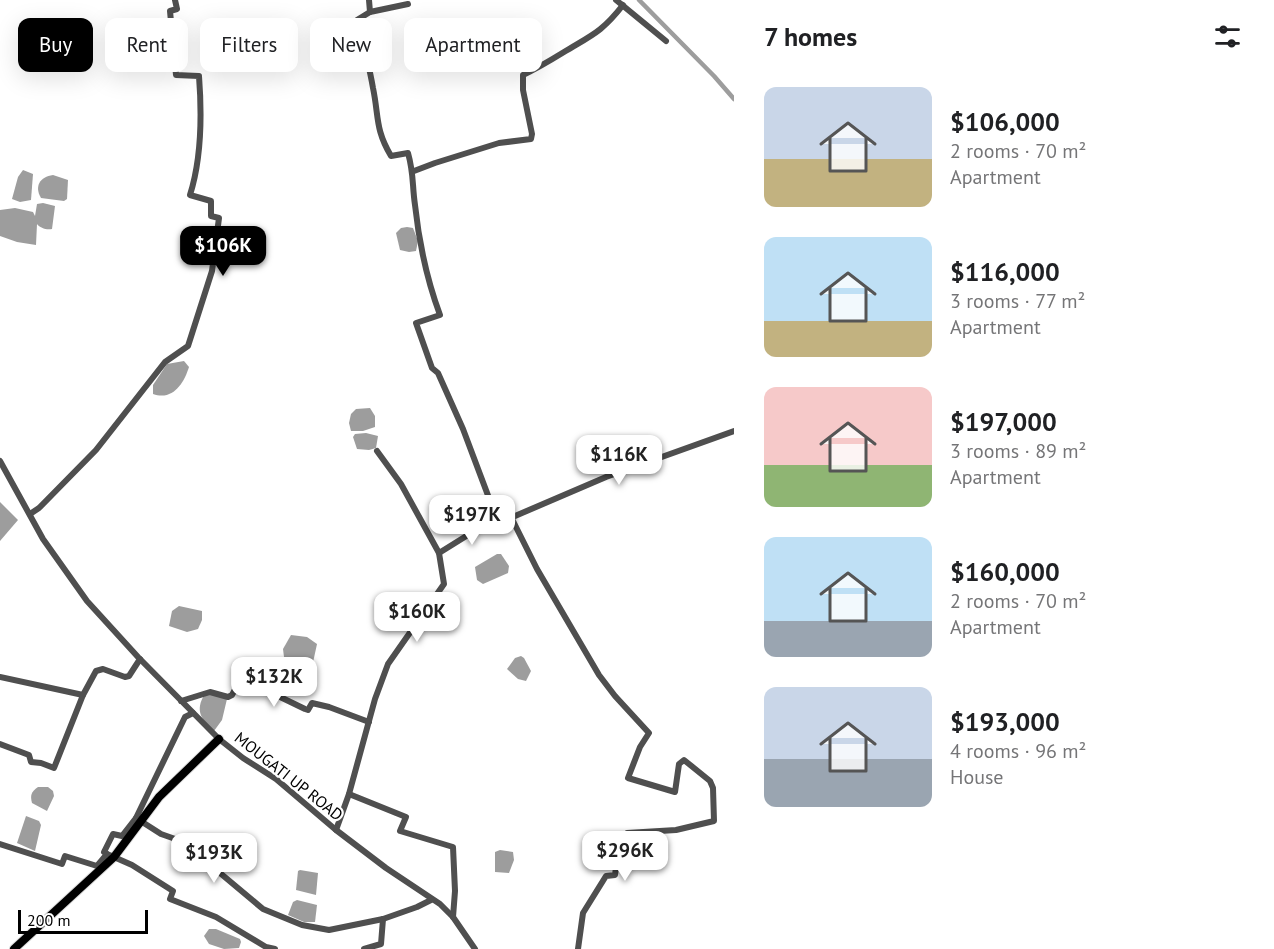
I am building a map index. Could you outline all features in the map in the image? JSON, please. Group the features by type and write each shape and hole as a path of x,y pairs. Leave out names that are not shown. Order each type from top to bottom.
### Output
{"main road":[{"path":"14,949 110,855 159,797 219,740"}],"street":[{"path":"30,514 39,508 96,450 165,362 188,346 207,290 212,271 219,218 211,216 211,201 190,195 198,158 201,96 199,76 176,75 170,11 177,9 175,0"},
{"path":"369,0 370,12"},
{"path":"616,0 666,41"},
{"path":"408,4 370,12 357,20 374,92 381,139 391,156 408,153 414,171 414,203 422,253 440,315 416,323 432,368 438,373 463,429 498,522"},
{"path":"414,171 435,162 499,143 531,139 523,90 523,75 547,64 589,39 610,21 622,5"},
{"path":"439,553 484,525 498,522 606,477 734,431"},
{"path":"336,830 388,664 444,584 439,553 401,484 377,451"},
{"name":"MOUGATI UP ROAD","path":"0,461 43,539 87,601 140,659 219,740 276,779 336,830 431,900 440,904 453,917 475,949"},
{"path":"511,517 537,570 599,675 649,733 637,753 628,778 675,792 679,764 684,760 709,779 713,788 714,821 676,830 627,833 618,851 615,875 606,876 583,913 578,949"},
{"path":"0,744 29,755 30,762 54,768 83,695 99,669 125,677 129,676 140,659"},
{"path":"0,677 83,695"},
{"path":"181,701 210,692 228,697 240,683 274,694 305,710 308,710 312,703 369,722"},
{"path":"193,713 185,717 139,820 122,836 113,834 104,852 132,865 173,891 170,899 216,917 266,947 275,949"},
{"path":"349,794 406,817 400,831 453,847 455,891 453,917"},
{"path":"139,820 161,834 181,841 198,851 263,909 302,925 329,930 383,919 431,900"},
{"path":"0,844 62,864 65,856 97,866 110,855"},
{"path":"364,949 381,944 383,919"}],"shaded area":[{"path":"23,170 33,174 31,200 20,202 12,199 18,177"},
{"path":"53,175 68,180 67,199 64,201 41,198 39,194 38,186 42,180"},
{"path":"37,204 55,206 52,229 40,227 37,224 36,245 0,236 0,210 15,208 33,212 35,216"},
{"path":"401,228 413,228 418,241 416,251 400,250 396,233"},
{"path":"184,361 189,367 177,389 166,395 153,394 153,385 167,364"},
{"path":"370,408 375,416 375,427 363,431 351,431 349,423 351,414 356,409"},
{"path":"366,433 378,436 376,448 357,449 353,437 355,434"},
{"path":"0,502 18,520 0,541"},
{"path":"501,554 509,566 508,573 483,584 477,580 475,567"},
{"path":"395,597 416,602 415,612 406,631 391,627 384,620 389,603"},
{"path":"179,606 202,611 202,620 198,629 187,632 169,626 172,611"},
{"path":"291,635 307,637 317,644 312,667 291,662 284,657 283,649"},
{"path":"521,656 531,671 526,681 518,679 507,669 515,658"},
{"path":"210,693 227,699 222,720 214,731 200,712 203,697"},
{"path":"38,787 48,787 53,791 54,796 47,811 32,803 32,794"},
{"path":"26,816 39,821 41,825 35,851 17,843"},
{"path":"500,850 513,852 514,860 509,873 495,872 495,852"},
{"path":"300,870 318,873 316,895 296,890"},
{"path":"297,900 317,905 315,922 304,922 288,915 293,902"},
{"path":"209,929 216,929 240,939 239,948 224,949 209,944 204,936"}],"waterway":[{"path":"639,0 734,99"}]}
